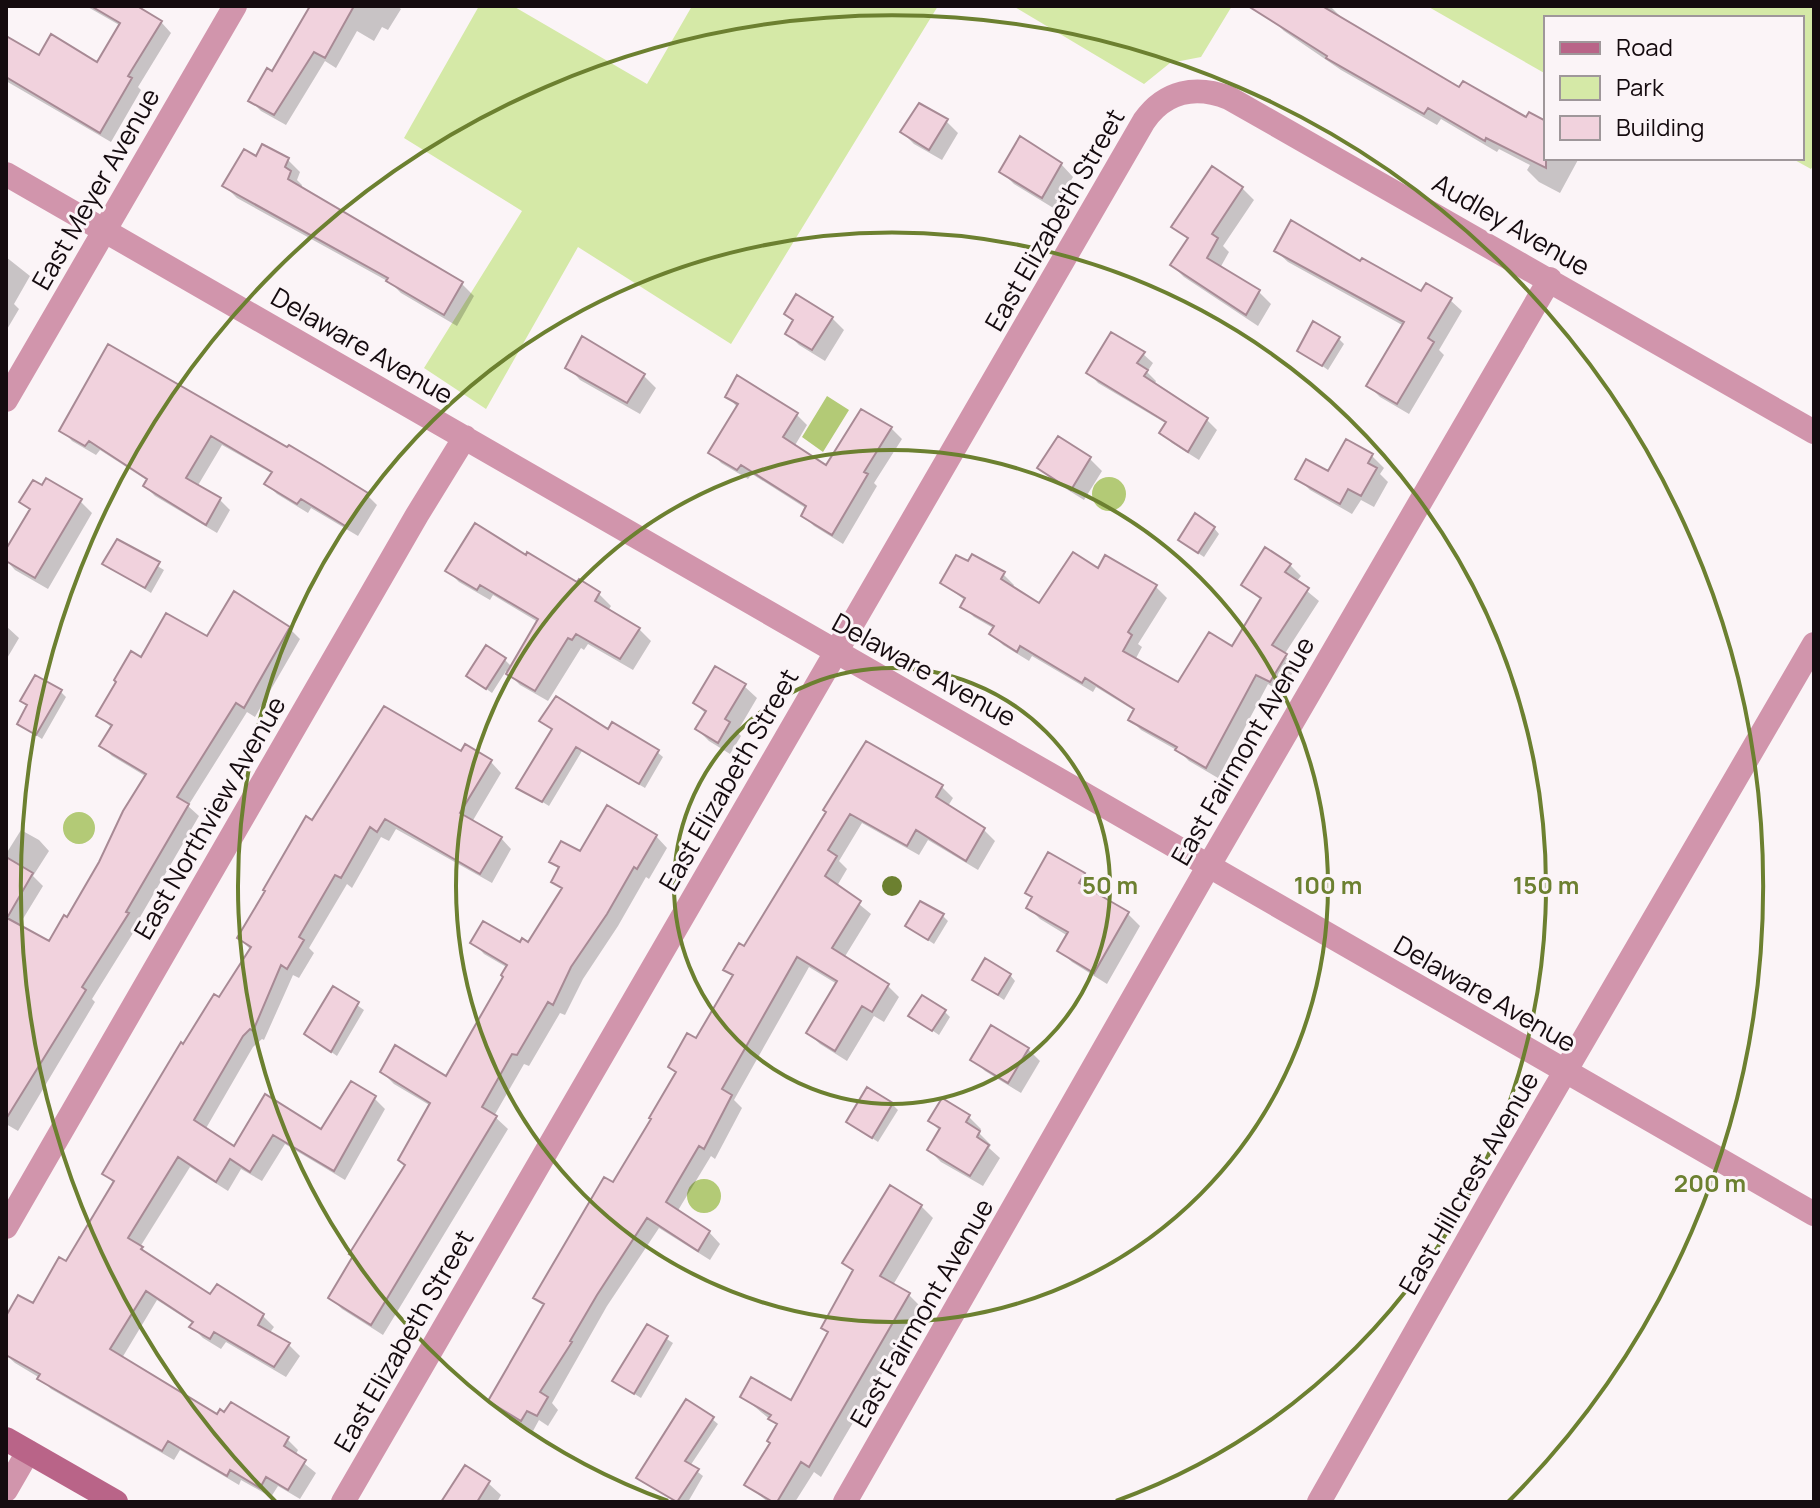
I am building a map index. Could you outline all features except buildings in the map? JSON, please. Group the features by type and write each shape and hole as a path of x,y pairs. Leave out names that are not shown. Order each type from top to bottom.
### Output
{"main road":[{"path":"6,1439 116,1502"}],"street":[{"name":"East Meyer Avenue","path":"6,400 235,6"},
{"name":"Audley Avenue","path":"1174,96 1197,90 1229,98 1814,432"},
{"name":"East Elizabeth Street","path":"343,1502 1144,121 1153,109 1174,96"},
{"name":"Delaware Avenue","path":"6,174 1814,1214"},
{"name":"East Fairmont Avenue","path":"845,1502 1208,867 1550,279"},
{"name":"East Northview Avenue","path":"6,1227 465,437"},
{"name":"East Hillcrest Avenue","path":"1319,1502 1814,644"},
{"path":"6,1490 28,1452"}],"green space":[{"path":"479,6 513,6 647,84 692,6 938,6 731,344 578,247 486,409 424,368 522,211 404,138"},
{"path":"1013,6 1232,6 1201,57 1170,63 1144,84"},
{"path":"1427,6 1814,6 1814,164 1811,169 1795,160 1804,160 1804,16 1544,16 1544,73"}],"shaded area":[{"path":"827,396 849,410 823,452 802,437"},
{"path":"1109,477 1121,482 1126,494 1121,506 1109,511 1097,506 1092,494 1097,482"},
{"path":"79,812 90,817 95,828 90,839 79,844 68,839 63,828 68,817"},
{"path":"704,1179 716,1184 721,1196 716,1208 704,1213 692,1208 687,1196 692,1184"}]}
